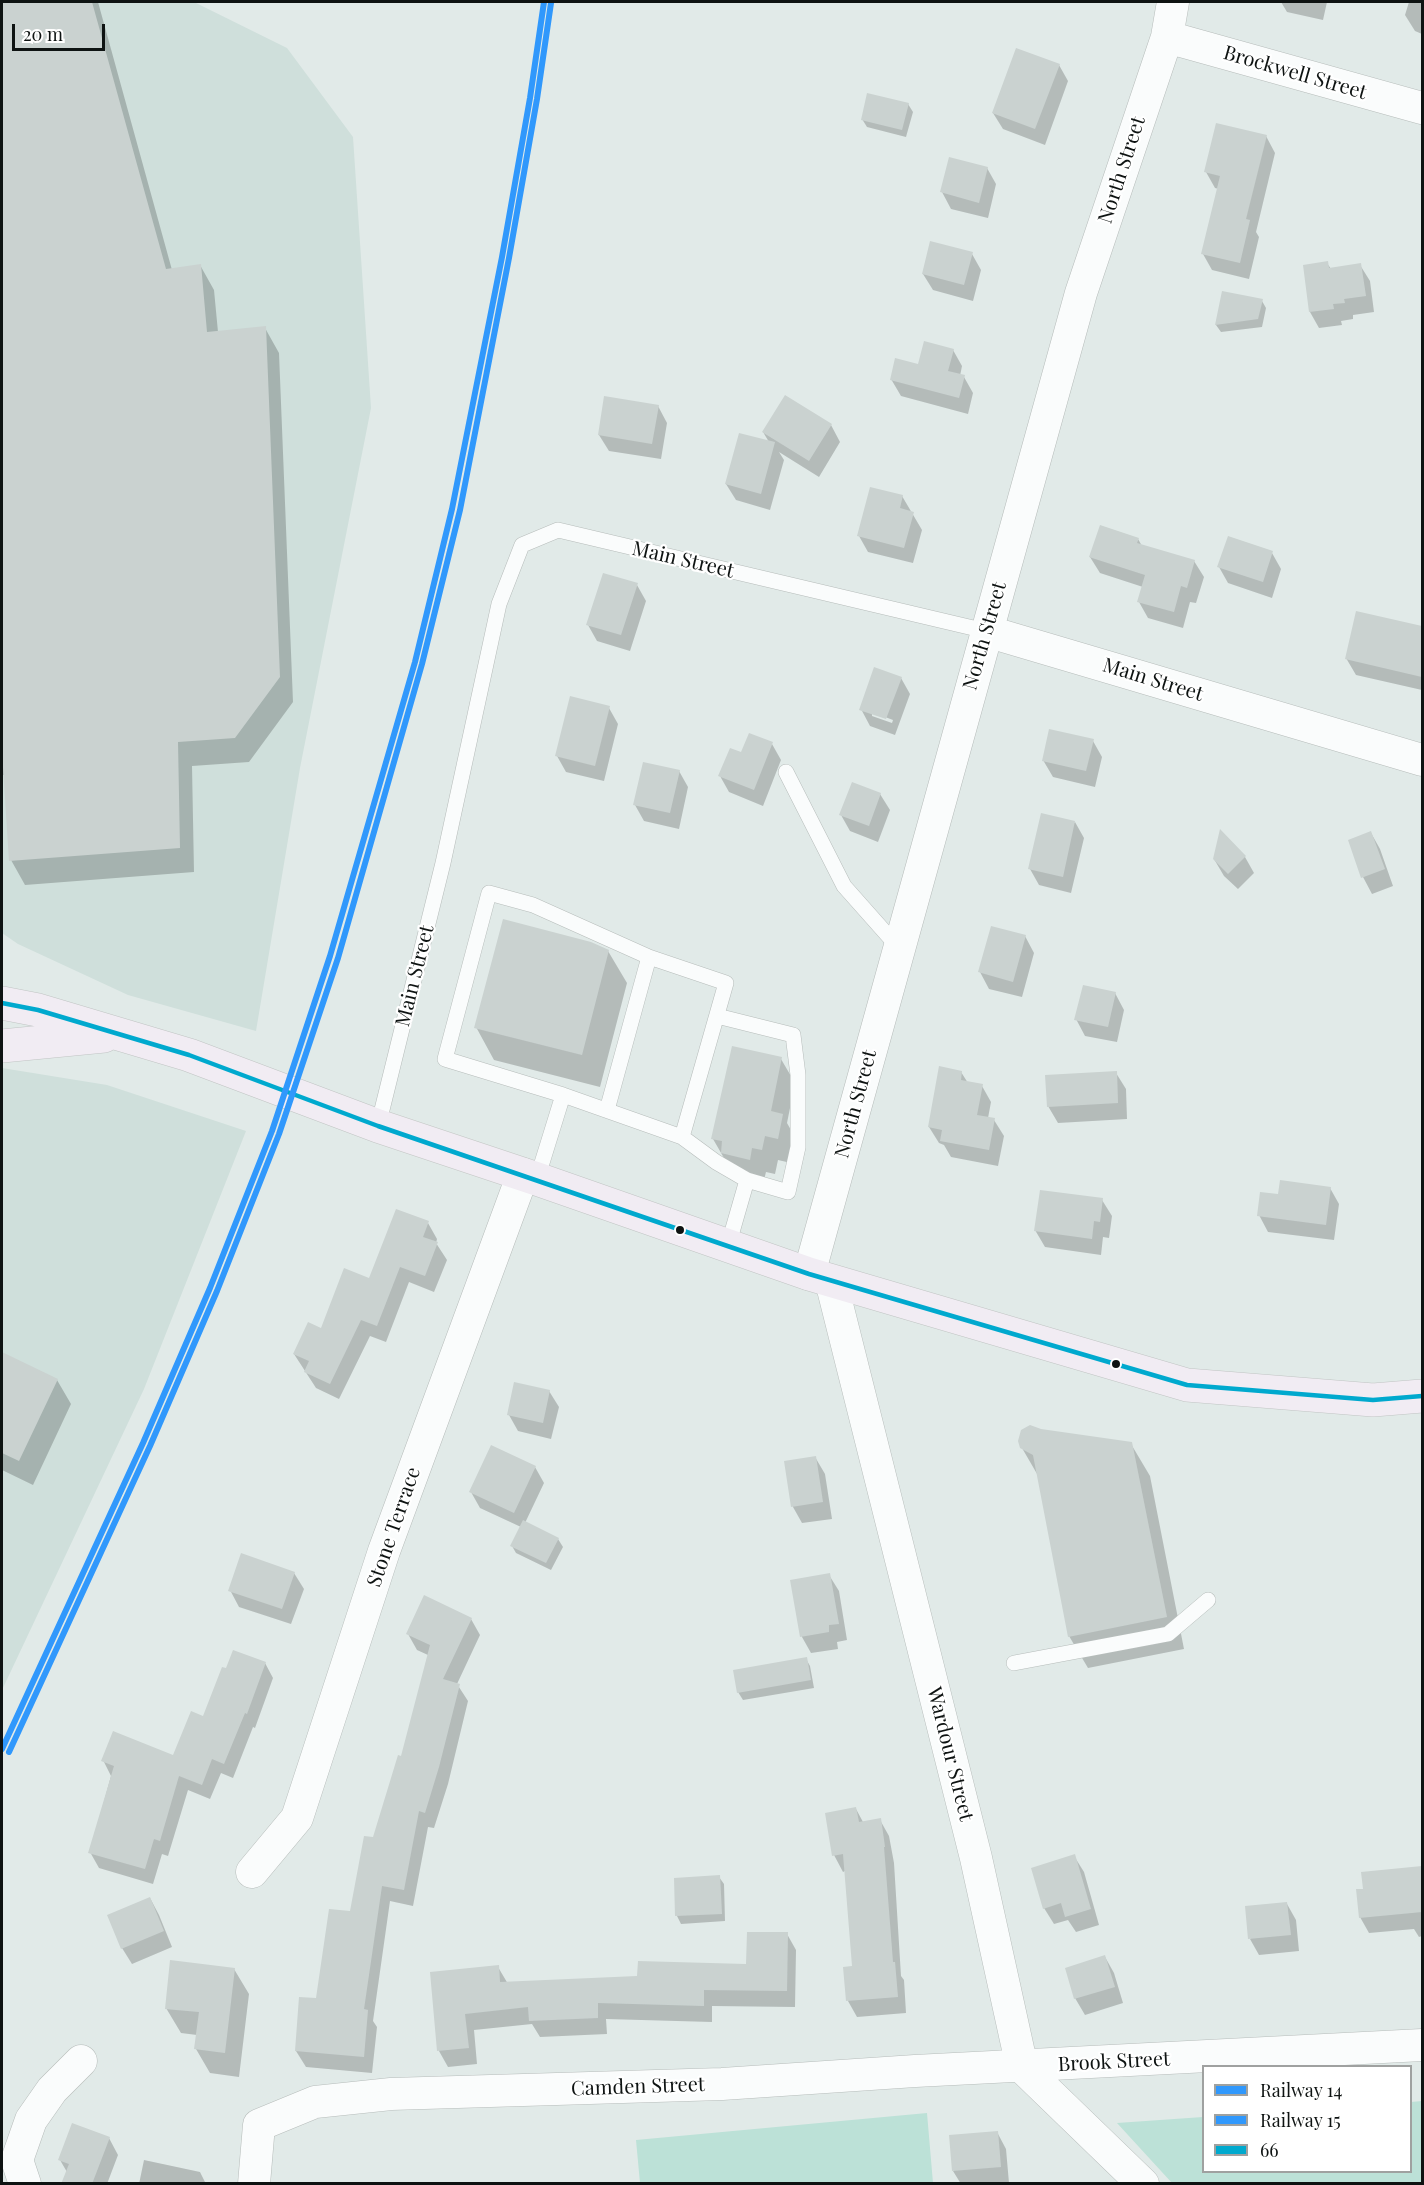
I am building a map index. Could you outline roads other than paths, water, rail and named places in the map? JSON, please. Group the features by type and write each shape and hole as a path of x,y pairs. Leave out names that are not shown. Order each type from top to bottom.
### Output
{"main road":[{"path":"2,986 38,1010"},
{"path":"2,1003 38,1010 189,1055 378,1126 530,1176 820,1278 1188,1385 1373,1400 1422,1396"},
{"path":"2,1046 123,1035"}],"street":[{"name":"North Street","path":"820,1278 899,948 986,631 1081,293 1167,37 1173,2"},
{"name":"Brockwell Street","path":"1167,37 1422,108"},
{"name":"Main Street","path":"986,631 1422,760"},
{"name":"Stone Terrace","path":"252,1872 297,1818 384,1551 530,1176"},
{"name":"Wardour Street","path":"820,1278 976,1858 1022,2067"},
{"name":"Brook Street","path":"1022,2067 1422,2045"},
{"path":"25,2184 17,2160 31,2120 52,2090 81,2061"},
{"name":"Camden Street","path":"254,2184 259,2125 315,2102 391,2094 722,2084 915,2071 1022,2067"},
{"path":"1022,2067 1143,2184"}],"lane":[{"name":"Main Street","path":"378,1126 443,863 499,604 522,545 558,530 986,631"},
{"path":"786,772 844,886 899,948"},
{"path":"682,1137 726,983 649,957 533,905 489,893 445,1059 563,1095 682,1137 716,1162 747,1180 788,1192 798,1147 798,1075 793,1035 717,1016"},
{"path":"607,1110 649,957"},
{"path":"530,1176 563,1095"},
{"path":"728,1246 747,1180"},
{"path":"1014,1663 1168,1634 1208,1600"}],"rail line":[{"name":"14","path":"2,1749 143,1443 210,1288 272,1131 330,956 415,662 452,509 502,257 544,2"},
{"name":"15","path":"9,1752 150,1446 217,1291 279,1134 338,958 422,664 460,510 509,258 551,3"}]}
